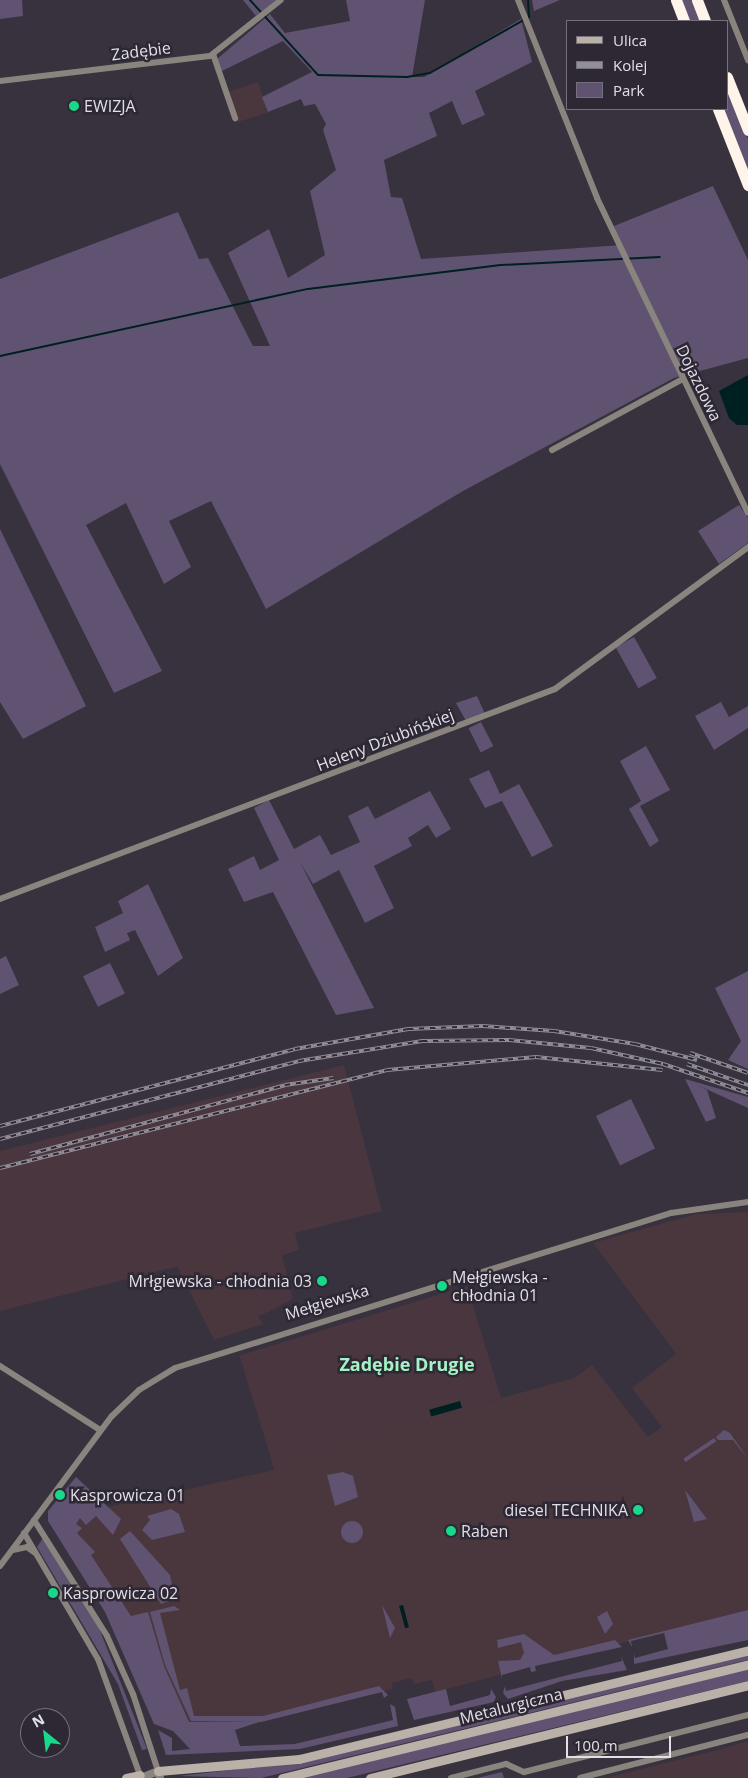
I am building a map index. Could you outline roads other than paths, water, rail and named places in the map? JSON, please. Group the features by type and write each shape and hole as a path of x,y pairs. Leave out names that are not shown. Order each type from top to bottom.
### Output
{"highway":[{"path":"676,0 684,20"},
{"path":"697,0 705,20"},
{"path":"728,80 748,130"},
{"path":"718,110 748,185"}],"main road":[{"path":"159,1774 299,1759 748,1650"},
{"name":"Metalurgiczna","path":"282,1778 748,1664"},
{"path":"370,1778 748,1685"},
{"path":"384,1778 404,1770"},
{"path":"126,1778 141,1776"}],"street":[{"path":"234,118 214,54 281,0"},
{"name":"Dojazdowa","path":"518,0 622,253 681,380 748,513"},
{"path":"724,0 748,60"},
{"name":"Zadębie","path":"0,81 214,54"},
{"path":"552,450 681,380"},
{"name":"Heleny Dziubińskiej","path":"0,899 555,689 748,547"},
{"name":"Mełgiewska","path":"0,1566 100,1430 147,1384 208,1354 683,1209 748,1202"},
{"path":"0,1366 100,1430"},
{"path":"24,1533 102,1666 141,1776 159,1774 133,1694 107,1636 34,1520"},
{"path":"10,1552 27,1547 38,1556"},
{"path":"451,1778 506,1764 524,1775 748,1714"},
{"path":"580,1778 748,1735"}],"waterway":[{"path":"250,0 318,75 407,77 430,73 529,17 528,0"},
{"path":"0,356 308,289 501,265 660,257"}],"railway":[{"path":"0,1126 295,1049 408,1029 483,1026 554,1031 635,1044 697,1060"},
{"path":"0,1139 299,1061 422,1041 509,1040 591,1048 663,1064 748,1093"},
{"path":"690,1053 748,1073"},
{"path":"0,1168 387,1070 536,1057 662,1070"},
{"path":"687,1064 748,1085"},
{"path":"30,1154 285,1085 333,1078"}],"place":[{"name":"EWIZJA","path":"74,106"},
{"name":"Mrłgiewska - chłodnia 03","path":"322,1281"},
{"name":"Mełgiewska - chłodnia 01","path":"442,1286"},
{"name":"Kasprowicza 01","path":"60,1495"},
{"name":"diesel TECHNIKA","path":"638,1510"},
{"name":"Raben","path":"451,1531"},
{"name":"Kasprowicza 02","path":"53,1593"}],"district":[{"name":"Zadębie Drugie","path":"407,1364"}]}
